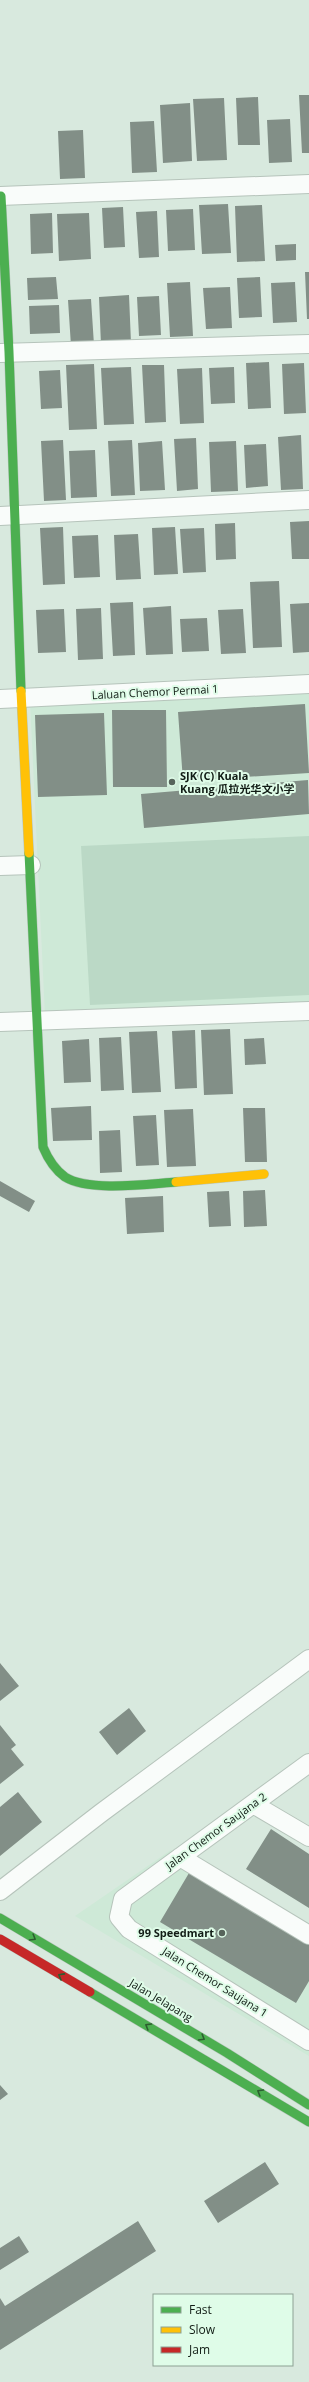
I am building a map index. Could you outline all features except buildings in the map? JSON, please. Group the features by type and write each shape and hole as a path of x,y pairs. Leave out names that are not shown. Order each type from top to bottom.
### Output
{"street":[{"path":"264,1174 105,1186 70,1180 51,1166 43,1146 36,1022 31,865 8,516 0,196 309,184"},
{"path":"5,352 309,344"},
{"path":"8,516 309,500"},
{"name":"Laluan Chemor Permai 1","path":"0,699 309,684"},
{"path":"0,866 31,865"},
{"path":"0,1022 36,1022 309,1011"},
{"path":"0,1891 101,1813 309,1659"},
{"name":"Jalan Chemor Saujana 2","path":"123,1899 309,1763"},
{"path":"253,1804 309,1837"},
{"path":"180,1857 309,1935"},
{"name":"Jalan Chemor Saujana 1","path":"123,1899 120,1917 129,1929 309,2041"},
{"name":"Jalan Jelapang","path":"0,1918 305,2101"},
{"path":"0,1939 309,2122"}],"shaded area":[{"name":"SJK (C) Kuala Kuang 瓜拉光华文小学","path":"309,689 309,1008 45,1015 30,701"},
{"path":"309,836 309,995 90,1005 81,846"},
{"path":"171,1850 309,1931 309,2056 75,1916"}],"traffic: fast":[{"path":"1,196 9,352 21,691"},
{"path":"29,853 43,1147 52,1164 58,1171 65,1177 75,1182 103,1186 176,1182"},
{"path":"0,1918 227,2053 309,2105"},
{"path":"90,1992 309,2122"}],"traffic: slow":[{"path":"21,691 29,853"},
{"path":"176,1182 264,1174"}],"traffic: jam":[{"path":"0,1939 90,1992"}],"place":[{"name":"SJK (C) Kuala Kuang 瓜拉光华文小学","path":"172,782"},
{"name":"99 Speedmart","path":"222,1933"}]}
